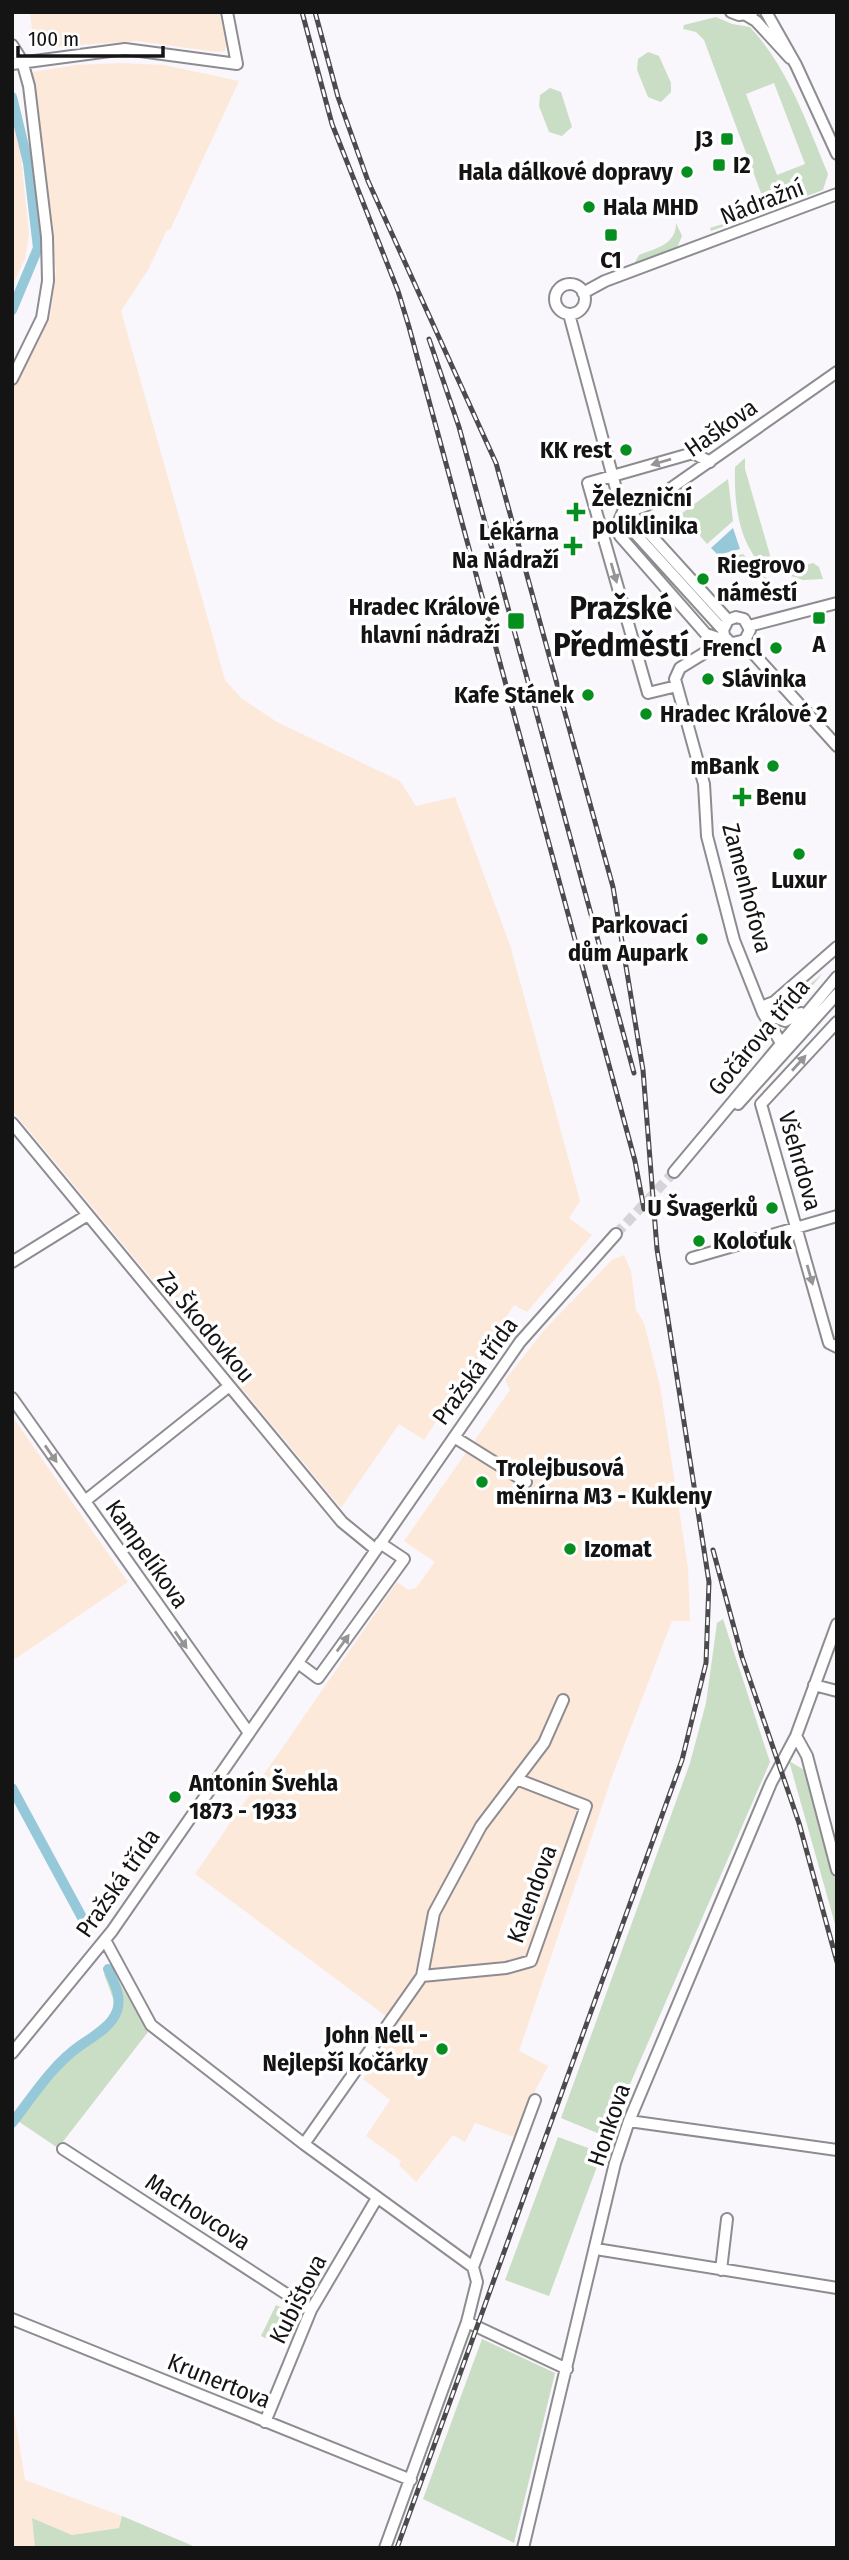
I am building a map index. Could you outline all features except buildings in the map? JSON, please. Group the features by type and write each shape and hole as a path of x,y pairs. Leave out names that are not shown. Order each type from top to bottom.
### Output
{"street":[{"path":"17,63 125,49 237,64 227,12"},
{"path":"731,12 750,13 796,65"},
{"path":"766,12 796,65 837,154"},
{"path":"12,45 17,63 29,86 47,237 48,281 42,318 12,379"},
{"name":"Nádražní","path":"583,293 605,281 837,194"},
{"name":"Nádražní","path":"572,285 583,293 582,307 569,314 561,311 556,304 558,290 572,285"},
{"path":"569,314 611,477 619,500 626,505 726,630 737,643 743,642 749,634 749,626 740,618 726,630 680,668 676,682 648,693 588,483 611,477 693,453 710,461"},
{"path":"833,374 837,389"},
{"name":"Haškova","path":"626,505 636,509 648,505 833,374"},
{"path":"626,505 618,523 620,536 706,634 726,630"},
{"path":"749,626 837,603"},
{"path":"743,642 837,746"},
{"name":"Zamenhofova","path":"676,682 706,793 707,836 734,940 762,1010 781,1043"},
{"path":"817,1000 788,1021 778,1020 762,1010 837,947"},
{"name":"Gočárova třída","path":"674,1172 837,977"},
{"name":"Gočárova třída","path":"715,1124 734,1109 837,994"},
{"name":"Gočárova třída","path":"761,1104 837,1022"},
{"path":"781,1043 799,1039"},
{"name":"Všehrdova","path":"761,1104 829,1343 837,1347"},
{"name":"Za Škodovkou","path":"12,1124 342,1522 377,1546"},
{"path":"12,1262 86,1216"},
{"path":"692,1258 837,1216"},
{"name":"Pražská třída","path":"12,2053 105,1940 520,1342 616,1234"},
{"path":"85,1502 228,1387"},
{"name":"Kampelíkova","path":"12,1398 249,1733"},
{"path":"454,1437 526,1482"},
{"path":"298,1663 318,1678 404,1559 377,1546"},
{"name":"Honkova","path":"523,2548 615,2163 629,2121 771,1783 796,1736 837,1625"},
{"path":"814,1685 837,1690"},
{"path":"303,2144 422,1976 434,1913 481,1826 519,1780 544,1743 563,1700"},
{"path":"796,1736 807,1756 837,1870"},
{"name":"Kalendova","path":"422,1976 506,1968 531,1961 586,1806 519,1780"},
{"path":"105,1940 151,2025 303,2144 473,2267"},
{"path":"385,2548 467,2322 477,2282 473,2267 535,2100"},
{"path":"629,2121 837,2150"},
{"name":"Machovcova","path":"63,2149 311,2310"},
{"name":"Kubištova","path":"265,2423 311,2310 377,2198"},
{"path":"721,2270 727,2219"},
{"path":"596,2249 837,2288"},
{"name":"Krunertova","path":"12,2319 411,2480"},
{"path":"467,2322 567,2369"}],"shaded area":[{"path":"30,12 219,12 227,44 225,51 217,52 137,41 34,48"},
{"path":"76,65 164,65 239,81 170,230 167,230 148,270 121,311 225,680 241,698 277,722 400,781 416,806 455,797 510,945 580,1201 569,1218 592,1235 527,1312 514,1305 424,1440 399,1424 341,1508 12,1110 12,389 50,318 56,271 33,72"},
{"path":"12,111 21,157 29,235 25,259 12,286"},
{"path":"624,1255 631,1271 636,1310 644,1323 660,1386 688,1568 690,1621 672,1621 614,1771 519,2051 548,2066 534,2093 517,2138 475,2123 465,2142 453,2135 416,2182 399,2165 401,2161 366,2136 390,2100 363,2079 398,2025 195,1874 397,1582 408,1590 416,1588 435,1562 404,1541 510,1390 505,1380 545,1329 612,1260"},
{"path":"12,1416 128,1582 12,1661"},
{"path":"12,2401 25,2480 122,2516 119,2528 72,2535 32,2518 35,2548 12,2548"}],"green space":[{"path":"716,17 732,24 750,27 786,78 804,116 828,174 823,190 772,209 762,195 766,208 763,212 711,231 710,228 749,213 755,208 761,193 704,40 696,32 683,29 684,25","holes":["774,83 805,164 777,175 746,94"]},
{"path":"648,52 659,56 671,83 671,92 661,102 648,97 637,70 638,59"},
{"path":"550,88 561,92 572,127 562,136 549,132 539,106 540,95"},
{"path":"676,223 682,236 677,248 634,264 639,255 669,241"},
{"path":"745,458 745,469 774,569 768,572 744,537 737,509 735,467"},
{"path":"728,479 733,521 707,544 681,514"},
{"path":"743,554 772,584 749,577 725,559"},
{"path":"813,563 819,567 823,579 803,580 780,572"},
{"path":"823,973 795,1006 784,1010 784,1007"},
{"path":"723,1619 770,1762 607,2137 561,2118 690,1763 706,1703 717,1623"},
{"path":"789,1761 806,1771 837,1886 837,1931"},
{"path":"111,1968 148,2032 58,2148 12,2117 56,2061 112,2015 114,2001 104,1974"},
{"path":"558,2137 602,2153 549,2296 505,2280"},
{"path":"276,2305 292,2313 276,2343 261,2336"},
{"path":"482,2339 555,2373 514,2543 423,2499"},
{"path":"122,2516 198,2548 35,2548 32,2518 72,2535 119,2528"}],"water":[{"path":"733,528 740,549 718,555 711,548"}],"waterway":[{"path":"12,97 28,163 38,248 12,310"},
{"path":"12,1788 85,1923"},
{"path":"12,2123 61,2061 111,2022 117,2011 118,1995 108,1969"}],"tunnel":[{"path":"616,1234 674,1172"}],"railway":[{"path":"302,12 332,124 398,291 409,327 635,1161 644,1209"},
{"path":"315,12 338,97 368,181 496,463 613,887 643,1070 657,1249 709,1582 706,1663 682,1760 397,2548"},
{"path":"429,339 459,427 634,1073"},
{"path":"713,1550 742,1657 799,1823 837,1962"}],"place":[{"name":"J3","path":"727,139"},
{"name":"I2","path":"719,165"},
{"name":"Hala dálkové dopravy","path":"687,172"},
{"name":"Hala MHD","path":"589,207"},
{"name":"C1","path":"611,235"},
{"name":"KK rest","path":"626,450"},
{"name":"Železniční poliklinika","path":"576,512"},
{"name":"Lékárna Na Nádraží","path":"573,546"},
{"name":"Riegrovo náměstí","path":"703,579"},
{"name":"A","path":"819,618"},
{"name":"Hradec Králové hlavní nádraží","path":"516,621"},
{"name":"Frencl","path":"776,648"},
{"name":"Slávinka","path":"708,679"},
{"name":"Kafe Stánek","path":"588,695"},
{"name":"Hradec Králové 2","path":"646,714"},
{"name":"mBank","path":"773,766"},
{"name":"Benu","path":"742,797"},
{"name":"Luxur","path":"799,854"},
{"name":"Parkovací dům Aupark","path":"702,939"},
{"name":"U Švagerků","path":"772,1208"},
{"name":"Koloťuk","path":"699,1241"},
{"name":"Trolejbusová měnírna M3 - Kukleny","path":"482,1482"},
{"name":"Izomat","path":"570,1549"},
{"name":"Antonín Švehla 1873 - 1933","path":"175,1797"},
{"name":"John Nell - Nejlepší kočárky","path":"442,2049"}],"district":[{"name":"Pražské Předměstí","path":"621,626"}]}
